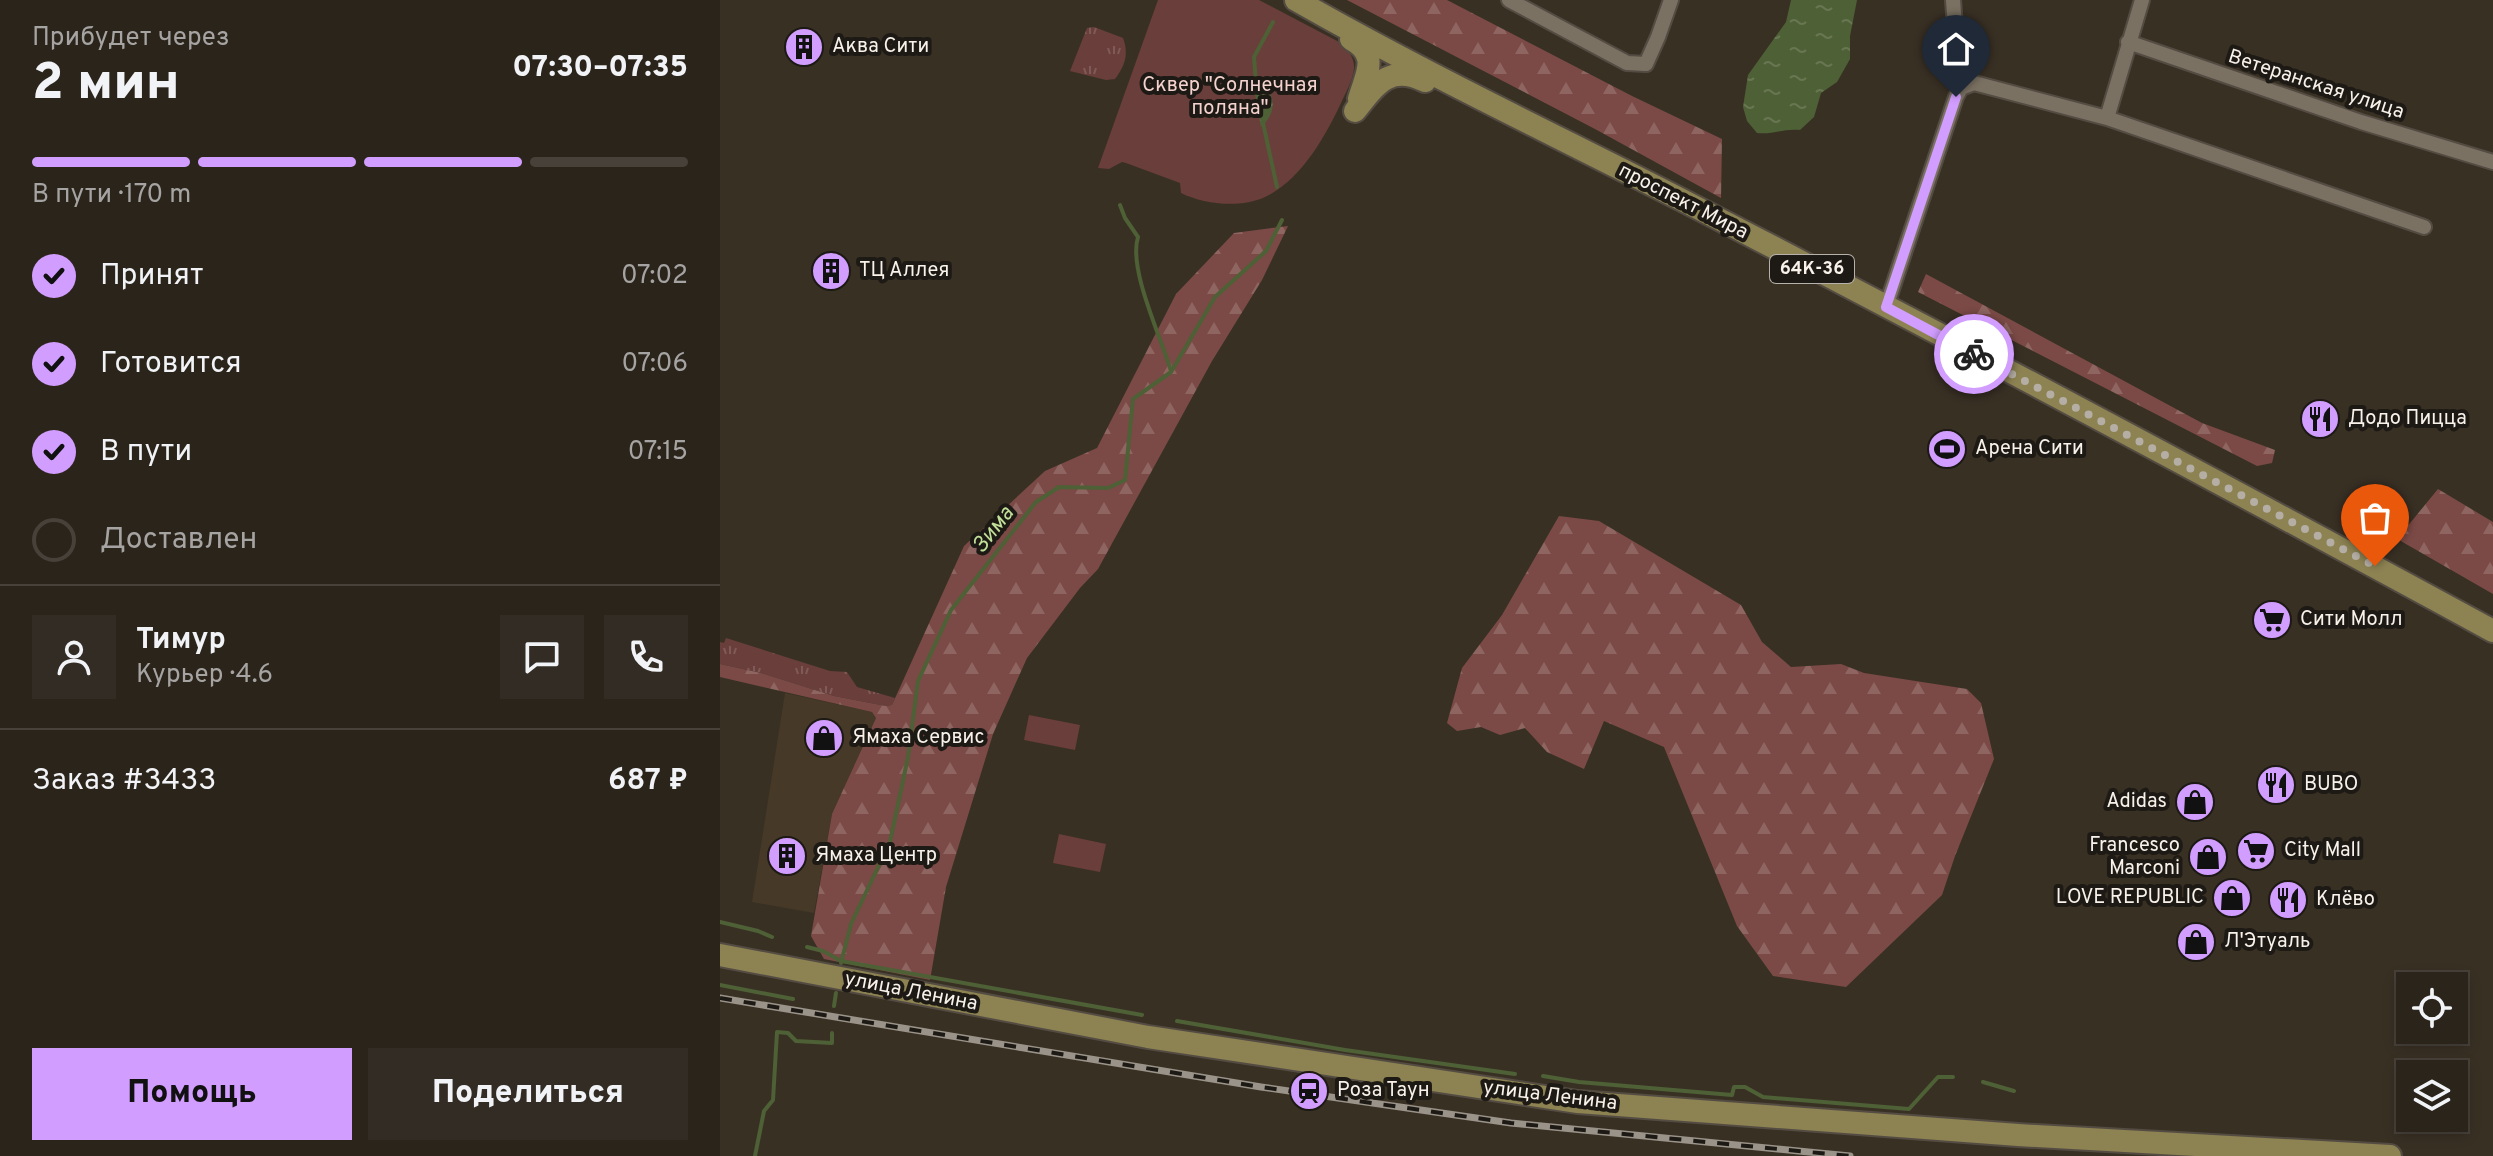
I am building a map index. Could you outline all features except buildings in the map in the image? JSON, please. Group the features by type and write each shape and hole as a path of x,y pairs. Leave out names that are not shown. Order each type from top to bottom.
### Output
{"main road":[{"name":"проспект Мира","path":"1301,3 1386,51 1886,307 2313,532 2493,631"},
{"path":"1301,3 1324,23 1358,43 1369,55 1367,73 1355,111"},
{"path":"1355,111 1386,51"},
{"path":"1355,111 1381,80 1403,75 1414,75 1466,101 1492,105"},
{"name":"улица Ленина","path":"720,955 1148,1037 1578,1102 2018,1135 2390,1156"}],"street":[{"path":"1509,0 1627,63 1646,64 1671,0"},
{"path":"1953,0 1955,27"},
{"path":"2107,118 2142,0"},
{"name":"Ветеранская улица","path":"2128,42 2361,122 2493,162"},
{"path":"1886,307 1961,88 1974,83 2107,118 2424,227"}],"shaded area":[{"name":"Ямаха Центр","path":"785,693 872,712 876,718 832,814 814,913 752,902"}],"green space":[{"name":"Сквер \"Солнечная поляна\"","path":"1158,0 1259,0 1341,43 1350,54 1354,65 1352,77 1327,130 1301,169 1265,197 1245,203 1212,202 1181,193 1180,183 1126,163 1109,169 1098,168"},
{"path":"1347,0 1447,0 1722,139 1721,198 1595,129"},
{"path":"1094,27 1123,38 1125,60 1115,79 1106,80 1070,71 1087,28"},
{"path":"1288,226 1262,280 1212,361 1098,569 1027,658 993,734 946,887 930,980 824,959 811,936 832,814 876,718 872,712 720,677 720,664 761,673 834,696 892,705 964,546 1045,471 1097,448 1176,294 1234,233"},
{"path":"1926,274 2202,423 2275,450 2272,463 2257,466 1918,292"},
{"path":"2438,489 2493,522 2493,594 2399,540"},
{"path":"1559,516 1599,521 1741,605 1762,642 1791,667 1841,664 1864,673 1967,689 1981,703 1994,759 1942,895 1846,987 1773,976 1737,926 1664,747 1604,721 1584,769 1547,752 1525,728 1500,735 1481,727 1457,731 1447,723 1462,668 1502,615"},
{"path":"726,638 830,671 847,672 857,687 895,698 892,705 886,706 834,696 761,673 720,664 720,642 724,643"},
{"path":"1029,715 1080,725 1075,750 1024,740"},
{"path":"1059,834 1106,844 1100,872 1053,863"}],"water":[{"path":"1791,0 1857,0 1850,36 1850,59 1837,82 1821,93 1814,117 1800,130 1757,133 1747,121 1743,107 1748,75 1786,22"},
{"path":"1252,78 1266,87 1272,100 1271,114 1261,127"}],"waterway":[{"name":"Зима","path":"1256,83 1254,57 1273,22"},
{"name":"Зима","path":"1263,123 1277,187"},
{"path":"1120,205 1138,237 1136,251 1141,284 1171,371"},
{"name":"Зима","path":"841,963 851,924 890,842 908,757 918,681 951,610 1036,502 1059,487 1108,488 1125,480 1133,399 1171,372 1215,297 1266,251 1282,220"},
{"path":"720,922 772,937"},
{"path":"807,947 841,961 1142,1015"},
{"path":"720,985 793,999"},
{"name":"Зима","path":"834,1006 836,993"},
{"path":"1177,1021 1345,1050 1515,1074"},
{"name":"Зима","path":"755,1156 764,1111 773,1100 777,1032 788,1033 796,1041 832,1043 832,1033"},
{"path":"1543,1076 1732,1095 1734,1087 1745,1087 1763,1097 1909,1109 1938,1077 1953,1077"},
{"path":"1983,1082 2014,1091"}],"railway":[{"path":"720,998 1261,1087 1511,1123 1850,1156"}],"way so far":[{"path":"1974,354 2375,566"}],"place":[{"name":"Аква Сити","path":"804,47"},
{"name":"ТЦ Аллея","path":"831,271"},
{"name":"Додо Пицца","path":"2320,419"},
{"name":"Арена Сити","path":"1947,449"},
{"name":"Сити Молл","path":"2272,620"},
{"name":"Ямаха Сервис","path":"824,738"},
{"name":"BUBO","path":"2276,785"},
{"name":"Adidas","path":"2195,802"},
{"name":"City Mall","path":"2256,851"},
{"name":"Ямаха Центр","path":"787,856"},
{"name":"Francesco Marconi","path":"2208,857"},
{"name":"LOVE REPUBLIC","path":"2232,898"},
{"name":"Клёво","path":"2288,900"},
{"name":"Л'Этуаль","path":"2196,942"},
{"name":"Роза Таун","path":"1309,1091"}],"route":[{"path":"1956,97 1886,307 1974,354"}]}
